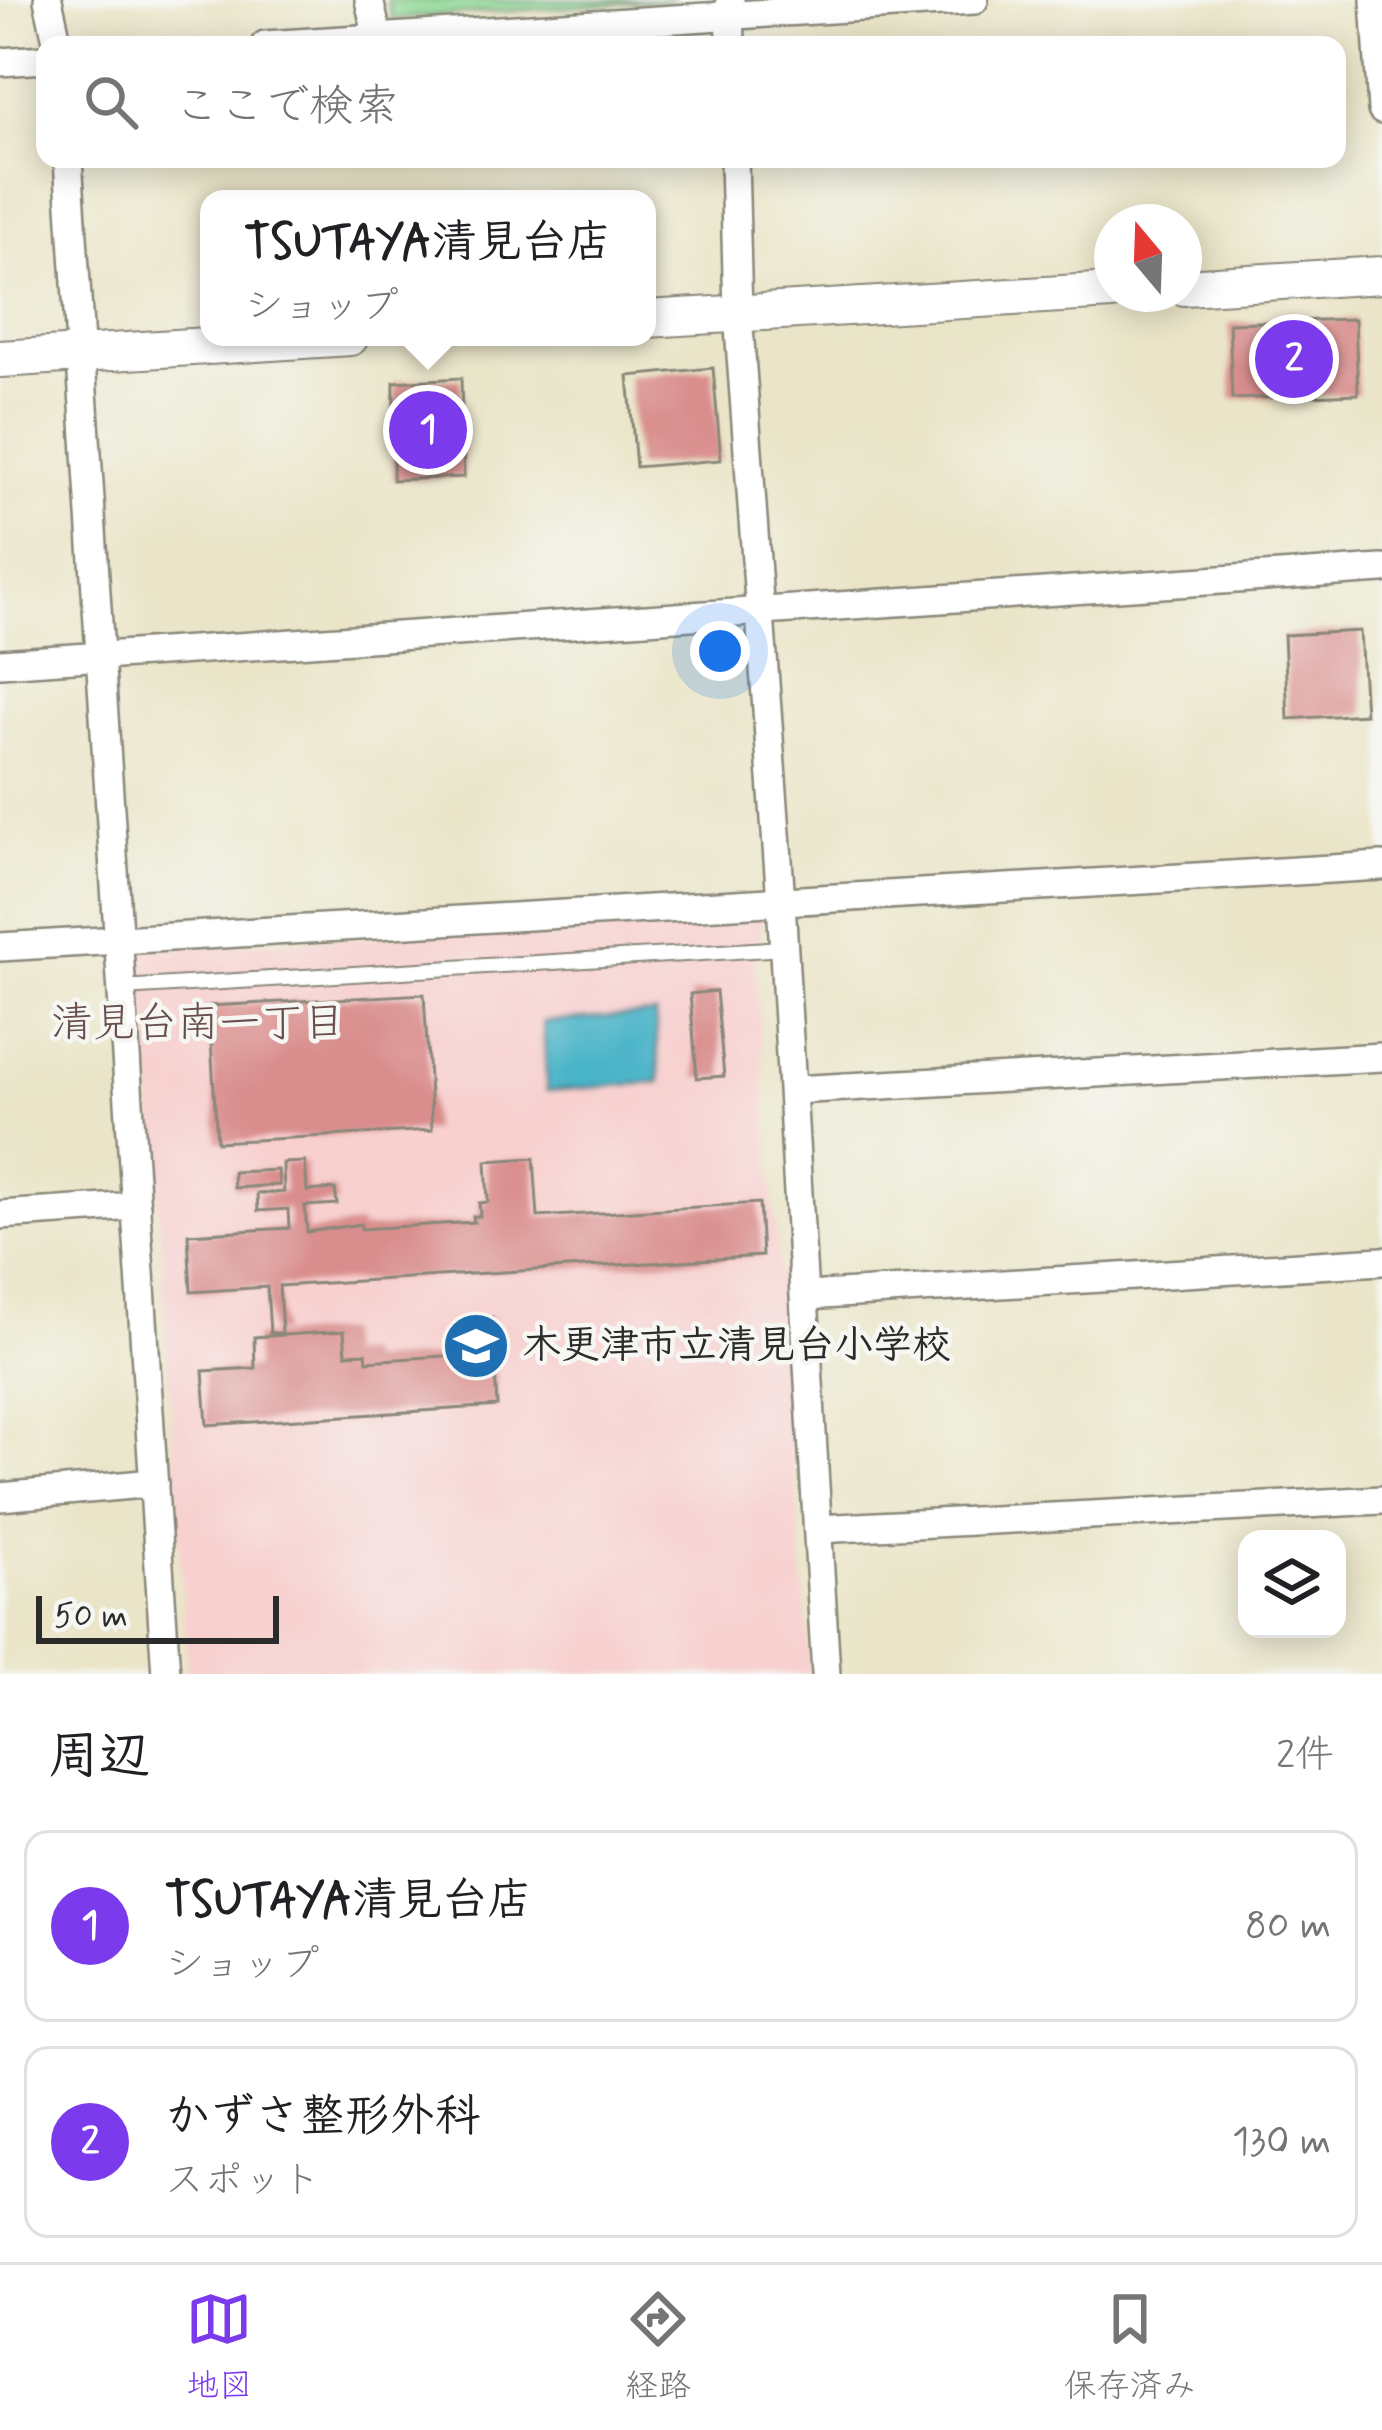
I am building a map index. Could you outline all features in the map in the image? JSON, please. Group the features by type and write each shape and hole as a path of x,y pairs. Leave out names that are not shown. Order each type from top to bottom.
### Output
{"street":[{"path":"48,0 56,36"},
{"path":"369,0 378,36"},
{"path":"401,36 730,8 974,0"},
{"path":"1375,0 1382,110"},
{"path":"0,62 36,60"},
{"path":"69,168 166,1674"},
{"path":"734,168 738,314 782,902 826,1674"},
{"path":"1202,286 1382,275"},
{"path":"656,319 1094,292"},
{"path":"0,358 200,346"},
{"path":"0,663 1382,569"},
{"path":"0,947 1382,866"},
{"path":"793,1090 1382,1057"},
{"path":"0,1215 136,1206"},
{"path":"806,1296 1382,1261"},
{"path":"0,1497 154,1483"},
{"path":"818,1529 1382,1500"}],"lane":[{"path":"122,988 784,948"}],"shaded area":[{"name":"木更津市立清見台小学校","path":"764,914 755,967 811,1674 187,1674 147,1019 135,950"}],"green space":[{"path":"387,0 674,0 392,19"}],"water":[{"path":"655,1014 660,1082 547,1091 543,1022"}],"building":[{"path":"1355,319 1358,394 1232,399 1229,323"},
{"path":"713,368 721,460 636,467 628,376"},
{"path":"461,378 464,477 393,480 394,382"},
{"path":"1360,631 1365,714 1288,719 1284,635"},
{"path":"716,991 724,1076 697,1078 690,994"},
{"path":"424,994 432,1130 217,1142 209,1006"},
{"path":"534,1158 538,1217 759,1203 762,1256 279,1286 282,1333 270,1333 267,1287 191,1292 188,1234 289,1228 288,1209 258,1211 257,1194 284,1192 283,1163 305,1162 307,1191 335,1189 337,1204 305,1206 307,1232 361,1224 361,1229 474,1222 473,1216 480,1216 479,1203 488,1202 486,1161"},
{"path":"278,1170 279,1185 234,1188 233,1172"},
{"path":"492,1318 497,1406 207,1425 203,1371 255,1368 254,1337 344,1331 346,1354 366,1353 367,1361 475,1354 473,1320"}],"place":[{"name":"かずさ整形外科","path":"1294,359"},
{"name":"TSUTAYA清見台店","path":"428,430"},
{"name":"木更津市立清見台小学校","path":"476,1346"}],"district":[{"name":"清見台南一丁目","path":"198,1024"}]}
